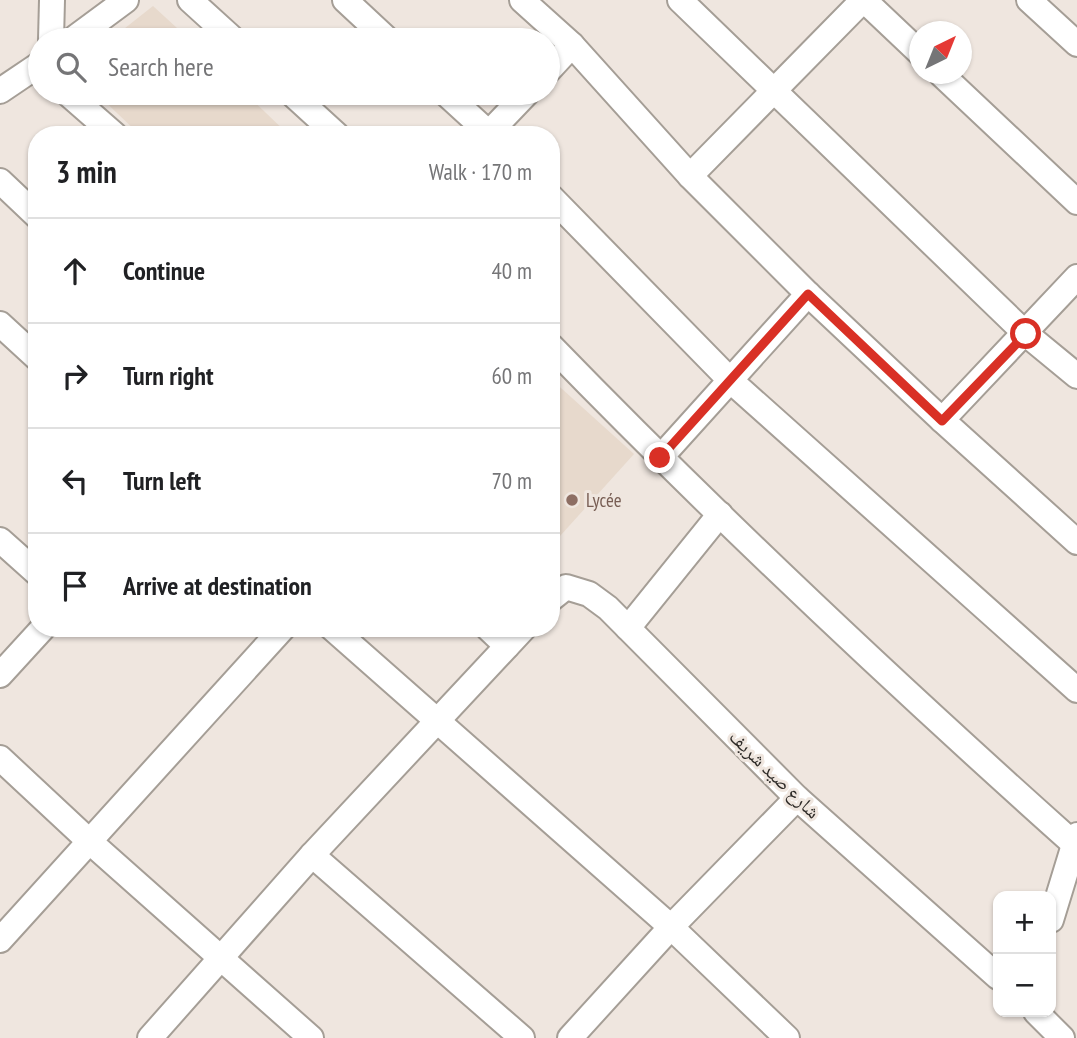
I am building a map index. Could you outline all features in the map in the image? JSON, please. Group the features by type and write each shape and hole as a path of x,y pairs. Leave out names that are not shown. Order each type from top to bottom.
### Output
{"street":[{"path":"51,28 52,0"},
{"path":"88,28 126,0"},
{"path":"190,0 221,28"},
{"path":"345,0 375,28"},
{"path":"522,0 552,28"},
{"path":"680,0 1026,334 1077,376"},
{"path":"690,176 864,0 909,43"},
{"path":"1029,0 1077,44"},
{"path":"560,35 690,176 808,294 942,421 1077,542"},
{"path":"560,58 572,46"},
{"path":"0,90 28,73"},
{"path":"953,84 1077,202"},
{"path":"81,105 105,126"},
{"path":"304,105 327,126"},
{"path":"458,105 480,126"},
{"path":"496,126 516,105"},
{"path":"0,181 28,207"},
{"path":"560,206 731,381 1077,690"},
{"path":"942,421 1077,277"},
{"path":"660,458 808,294"},
{"path":"0,324 28,350"},
{"path":"560,355 660,458 898,686 1075,839 1056,903"},
{"path":"628,628 720,514"},
{"path":"0,540 28,565"},
{"name":"شارع صيد شريف","path":"560,592 566,587 589,594 628,628 797,798 993,974"},
{"path":"0,675 35,637"},
{"path":"0,940 275,637"},
{"path":"342,637 671,926 787,1038"},
{"path":"150,1038 312,855 515,637"},
{"path":"0,758 89,841 311,1038"},
{"path":"569,1038 671,926 797,798"},
{"path":"312,855 522,1038"},
{"path":"1041,1017 1062,1038"}],"shaded area":[{"path":"153,6 177,28 125,28"},
{"path":"109,105 258,105 280,126 131,126"},
{"name":"Lycée","path":"560,387 634,454 560,536"}],"place":[{"name":"Lycée","path":"572,500"}],"route":[{"path":"660,458 808,294 942,421 1026,334"}]}
